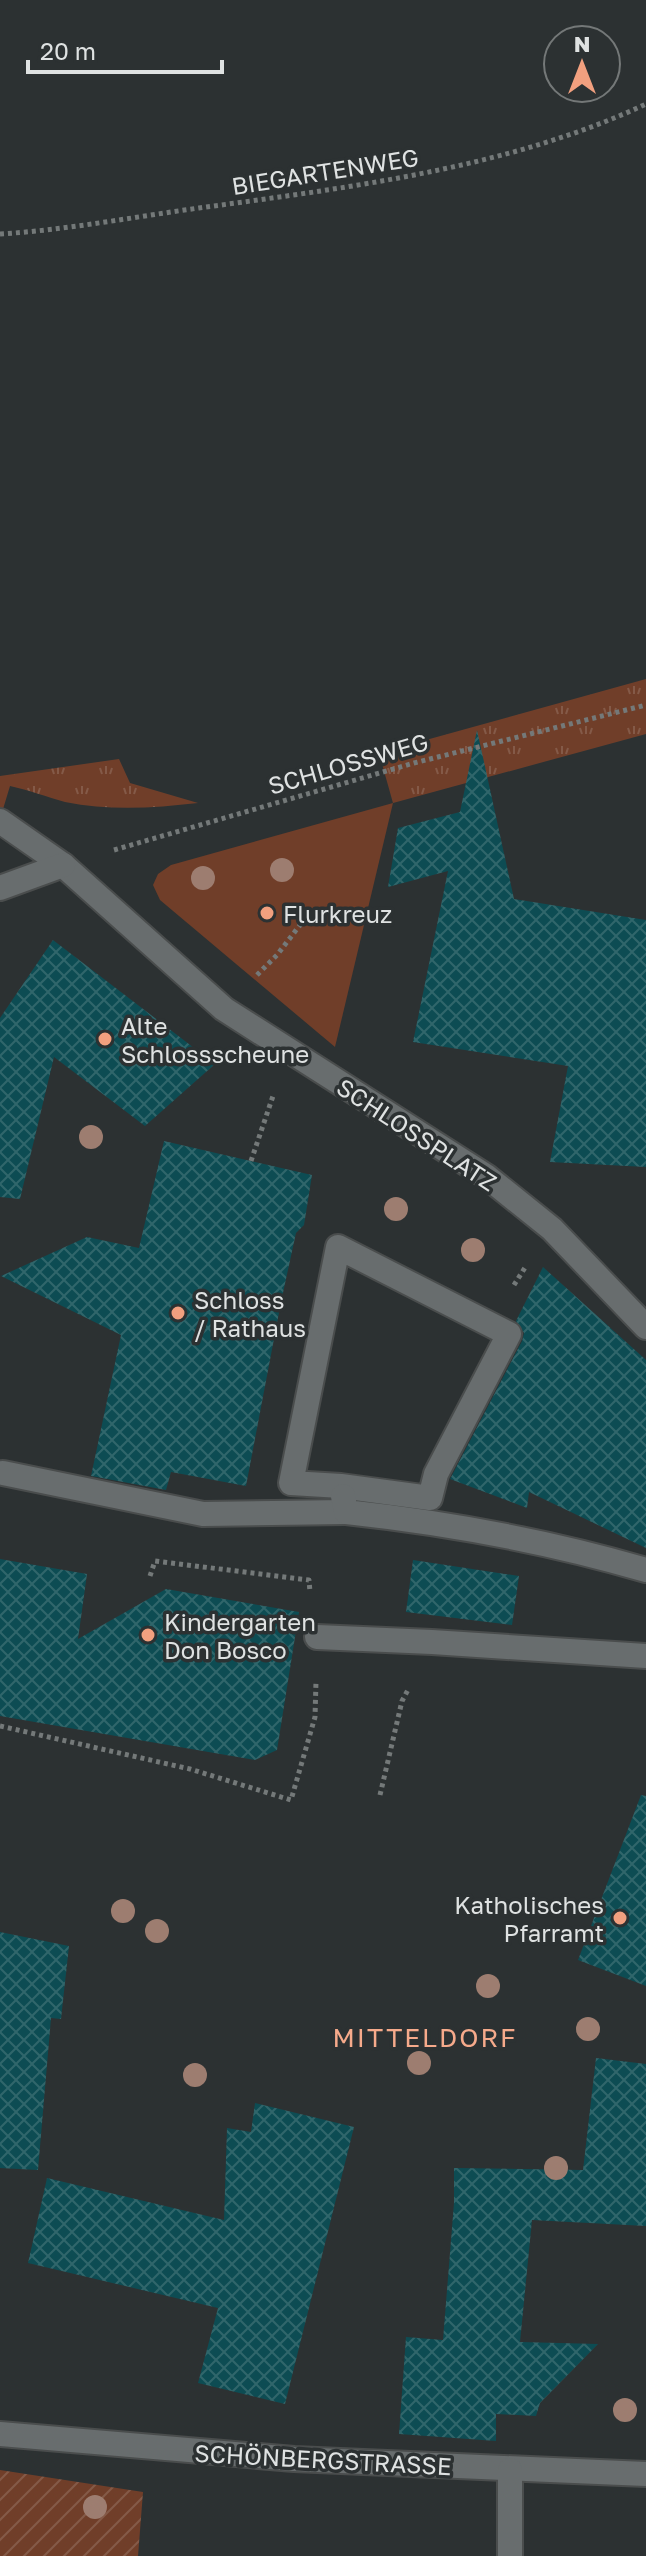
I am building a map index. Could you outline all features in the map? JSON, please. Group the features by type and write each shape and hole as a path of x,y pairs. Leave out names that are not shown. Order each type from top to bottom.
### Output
{"street":[{"name":"SCHLOSSPLATZ","path":"0,821 63,865 224,1009 486,1176 552,1229 646,1327"},
{"path":"0,888 63,865"},
{"path":"338,1247 509,1334 436,1474 430,1498 341,1486 291,1483 338,1247"},
{"path":"3,1473 203,1514 346,1512 472,1528 599,1556 646,1570"},
{"path":"341,1486 346,1512"},
{"path":"317,1637 646,1656"},
{"name":"SCHÖNBERGSTRASSE","path":"0,2434 294,2459 646,2474"},
{"path":"510,2470 510,2556"}],"path":[{"name":"BIEGARTENWEG","path":"0,234 251,201 447,170 607,122 646,104"},
{"name":"SCHLOSSWEG","path":"63,865 414,763 646,705"},
{"path":"277,955 310,912"},
{"path":"251,1161 275,1091"},
{"path":"512,1288 527,1264"},
{"path":"150,1576 155,1561 309,1580"},
{"path":"0,1726 190,1769 291,1800 315,1717 317,1637"},
{"path":"380,1795 402,1701 432,1642"}],"green space":[{"path":"646,679 646,734 393,803 379,753"},
{"path":"119,759 130,783 198,803 99,807 65,802 10,786 0,819 0,776"},
{"path":"393,803 335,1047 160,900 153,885 158,874 171,865"},
{"path":"0,2470 143,2492 138,2556 0,2556"}],"building":[{"path":"477,730 514,899 646,920 646,1167 550,1162 568,1066 413,1042 448,871 388,887 398,828 460,812"},
{"name":"Alte Schlossscheune","path":"53,940 215,1064 145,1126 54,1057 20,1199 0,1197 0,1018"},
{"name":"Schloss / Rathaus","path":"164,1141 312,1175 304,1225 296,1233 281,1302 246,1486 171,1472 166,1490 91,1476 121,1335 1,1276 87,1237 139,1248"},
{"path":"543,1267 646,1360 646,1548 529,1492 527,1508 450,1479 522,1341 524,1333 516,1321"},
{"name":"Kindergarten Don Bosco","path":"0,1559 87,1574 78,1639 166,1589 299,1612 277,1750 255,1760 0,1716"},
{"path":"413,1560 519,1576 512,1625 406,1612"},
{"name":"Katholisches Pfarramt","path":"641,1795 646,1796 646,1986 578,1960"},
{"path":"0,1932 69,1946 61,2019 51,2018 38,2170 0,2168"},
{"path":"596,2058 646,2064 646,2226 532,2220 520,2342 598,2344 540,2403 536,2416 496,2414 496,2441 399,2434 406,2337 443,2340 454,2168 583,2170"},
{"path":"255,2103 354,2127 285,2404 198,2383 218,2308 28,2263 47,2178 224,2220 227,2128 251,2132"}],"place":[{"name":"Flurkreuz","path":"267,913"},
{"name":"Alte Schlossscheune","path":"105,1039"},
{"name":"Schloss / Rathaus","path":"178,1313"},
{"name":"Kindergarten Don Bosco","path":"148,1635"},
{"name":"Katholisches Pfarramt","path":"620,1918"}],"district":[{"name":"MITTELDORF","path":"425,2037"}]}
